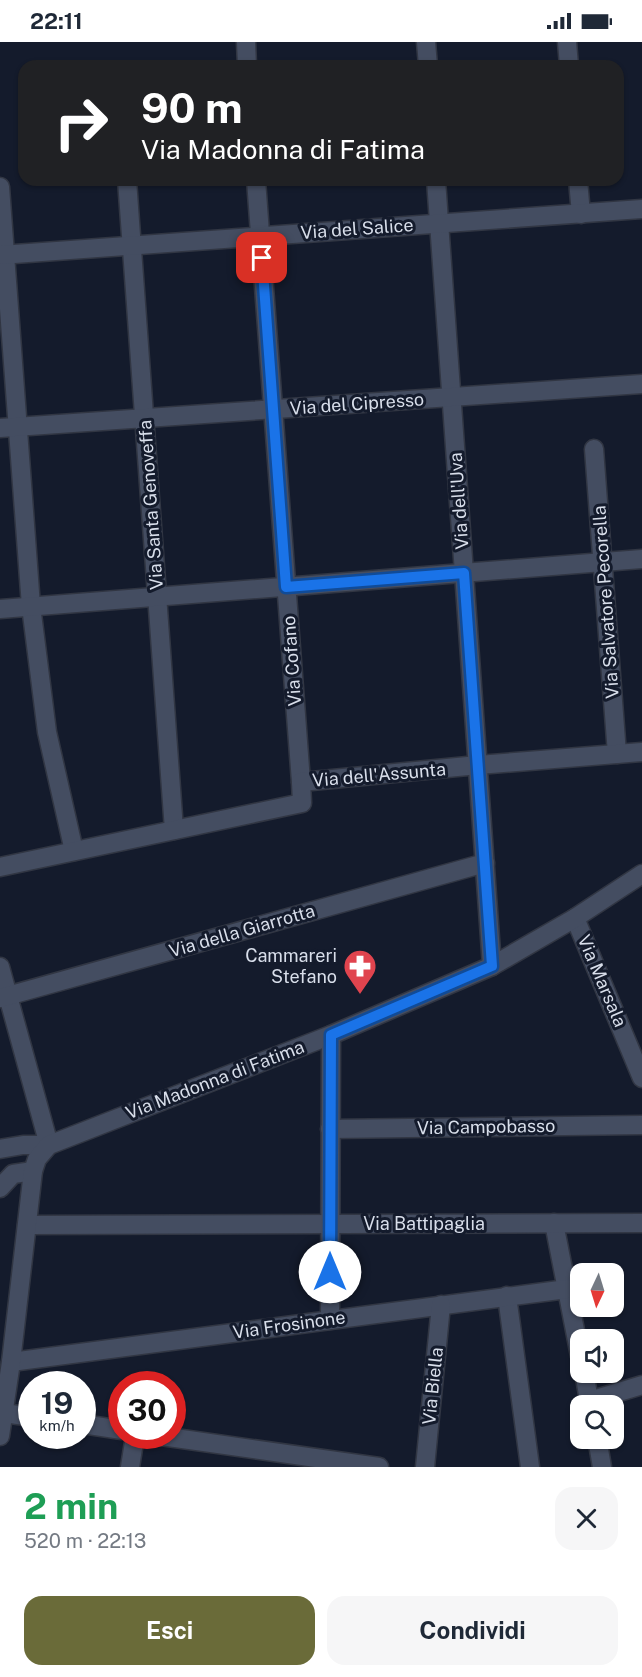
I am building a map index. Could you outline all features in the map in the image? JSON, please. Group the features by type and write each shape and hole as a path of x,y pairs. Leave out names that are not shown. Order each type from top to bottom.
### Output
{"street":[{"path":"246,42 247,60"},
{"path":"426,42 428,60"},
{"path":"567,42 568,60"},
{"name":"Via Santa Genoveffa","path":"127,186 174,830"},
{"name":"Via Cofano","path":"256,186 301,782"},
{"name":"Via dell'Uva","path":"436,186 492,966"},
{"path":"579,186 581,213"},
{"path":"0,187 9,428 47,732 74,851"},
{"name":"Via del Salice","path":"3,255 642,209"},
{"name":"Via del Cipresso","path":"9,428 642,384"},
{"name":"Via Salvatore Pecorella","path":"594,449 617,754"},
{"path":"0,609 642,559"},
{"name":"Via dell'Assunta","path":"0,867 302,803 301,782 642,752"},
{"name":"Via della Giarrotta","path":"4,997 485,863"},
{"name":"Via Madonna di Fatima","path":"0,1149 23,1145 49,1145 331,1035 492,966 575,918 642,874"},
{"name":"Via Marsala","path":"575,918 642,1078"},
{"path":"0,968 4,997 49,1145 38,1159 33,1171 0,1436"},
{"path":"330,1320 331,1035"},
{"name":"Via Campobasso","path":"330,1129 642,1125"},
{"path":"0,1188 13,1174 33,1171"},
{"path":"555,1223 575,1329"},
{"name":"Via Battipaglia","path":"27,1225 642,1223"},
{"name":"Via Frosinone","path":"11,1362 567,1289"},
{"path":"507,1296 530,1467"},
{"name":"Via Biella","path":"425,1467 441,1305"},
{"path":"613,1395 642,1385"},
{"path":"4,1413 18,1415"},
{"path":"186,1441 268,1459 379,1467"},
{"path":"130,1467 133,1449"},
{"path":"599,1449 602,1467"}],"place":[{"name":"Cammareri Stefano","path":"360,995"}],"route":[{"path":"262,258 286,587 464,573 492,966 331,1035 330,1272"}]}
